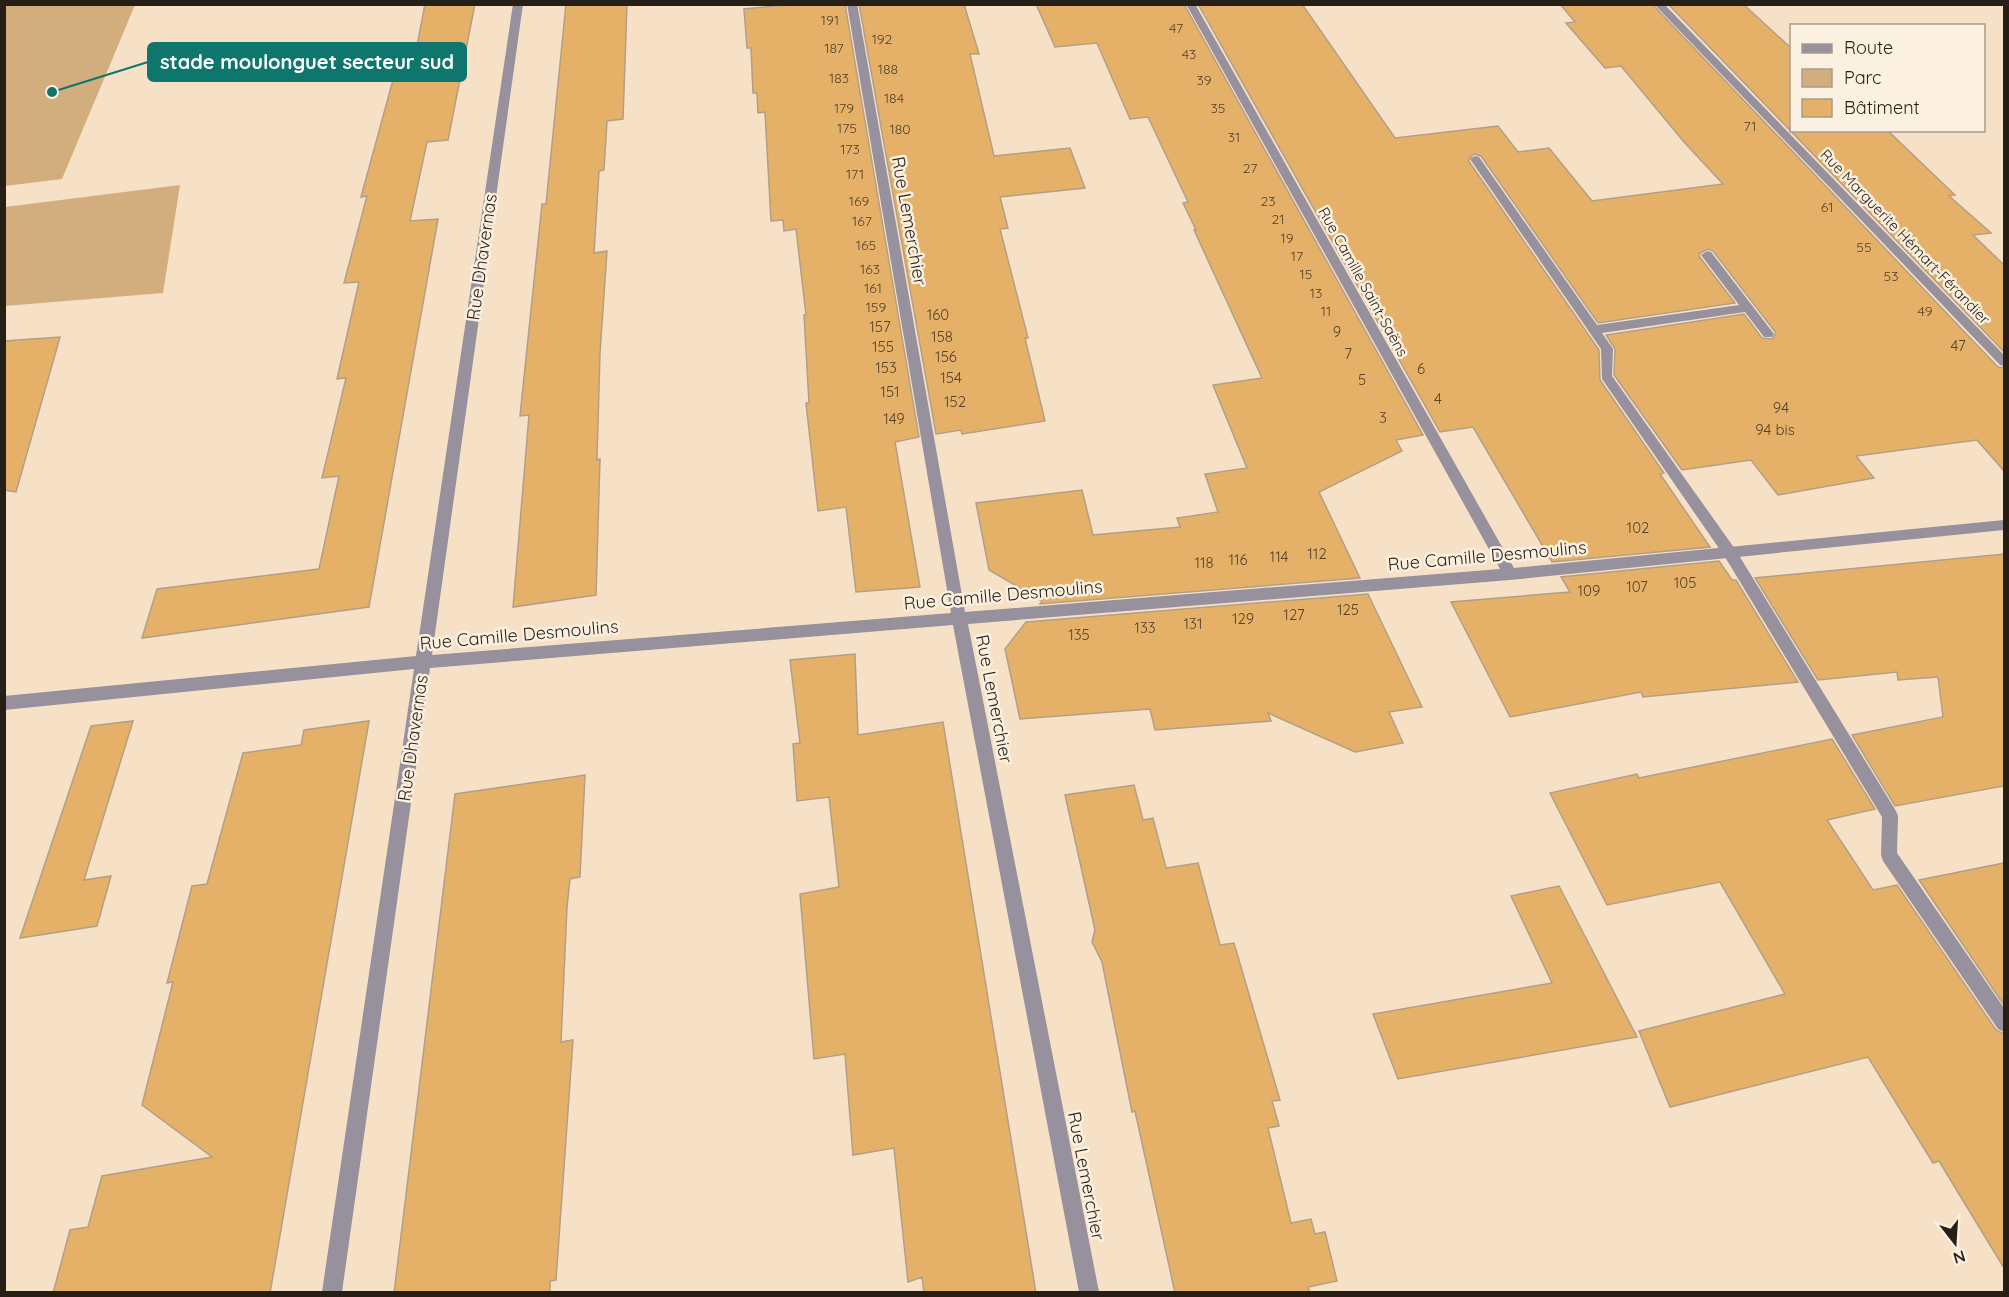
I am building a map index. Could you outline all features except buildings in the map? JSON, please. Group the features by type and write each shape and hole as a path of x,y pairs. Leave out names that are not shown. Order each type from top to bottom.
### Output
{"street":[{"name":"Rue Dhavernas","path":"332,1293 518,4"},
{"name":"Rue Lemerchier","path":"852,4 959,618 1089,1293"},
{"name":"Rue Camille Saint-Saëns","path":"1190,4 1510,574"},
{"name":"Rue Marguerite Hémart-Férandier","path":"1658,4 2004,362"},
{"path":"1475,159 1607,349 1606,376 1730,553 1890,816 1889,855 2004,1023"},
{"path":"1707,255 1768,334"},
{"path":"1594,330 1748,308"},
{"name":"Rue Camille Desmoulins","path":"4,703 424,662 1510,574 2004,525"}],"green space":[{"path":"4,5 135,5 62,179 5,186"},
{"path":"180,185 163,293 5,306 5,207"}],"place":[{"name":"stade moulonguet secteur sud","path":"52,92"}]}
